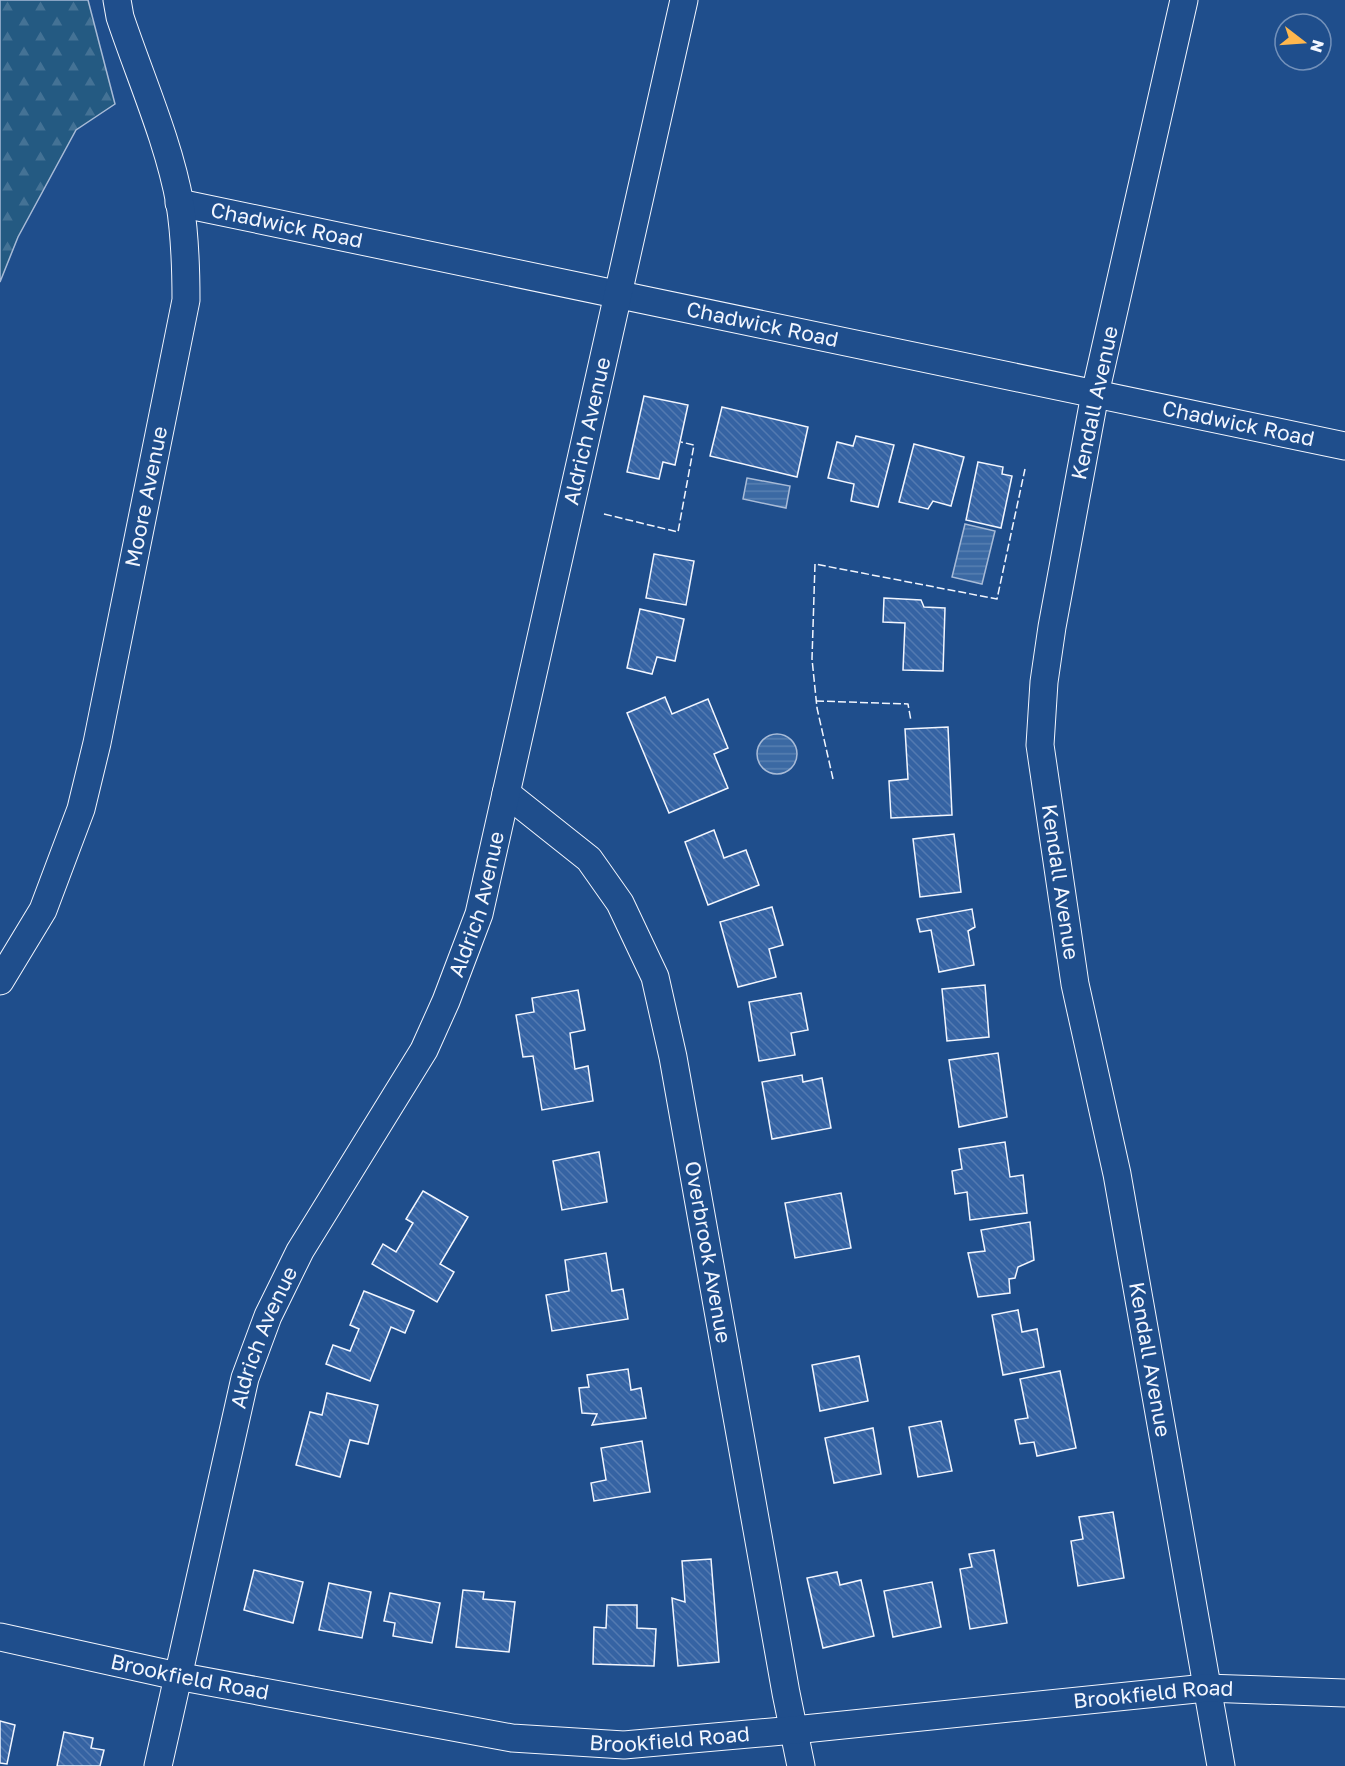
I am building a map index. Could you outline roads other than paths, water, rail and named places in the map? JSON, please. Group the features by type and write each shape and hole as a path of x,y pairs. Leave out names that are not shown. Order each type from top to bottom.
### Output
{"street":[{"name":"Moore Avenue","path":"0,981 43,910 81,809 98,743 186,300 185,246 179,203 169,159 120,18 117,0"},
{"name":"Aldrich Avenue","path":"158,1766 249,1368 268,1316 300,1251 424,1050 479,914 616,294 684,0"},
{"name":"Kendall Avenue","path":"1184,0 1095,394 1052,627 1044,682 1040,745 1075,984 1117,1174 1221,1766"},
{"name":"Chadwick Road","path":"179,203 1345,446"},
{"name":"Overbrook Avenue","path":"506,793 589,859 620,903 655,977 674,1057 801,1766"},
{"name":"Brookfield Road","path":"0,1637 177,1676 512,1738 624,1745 1206,1688 1345,1693"}]}
